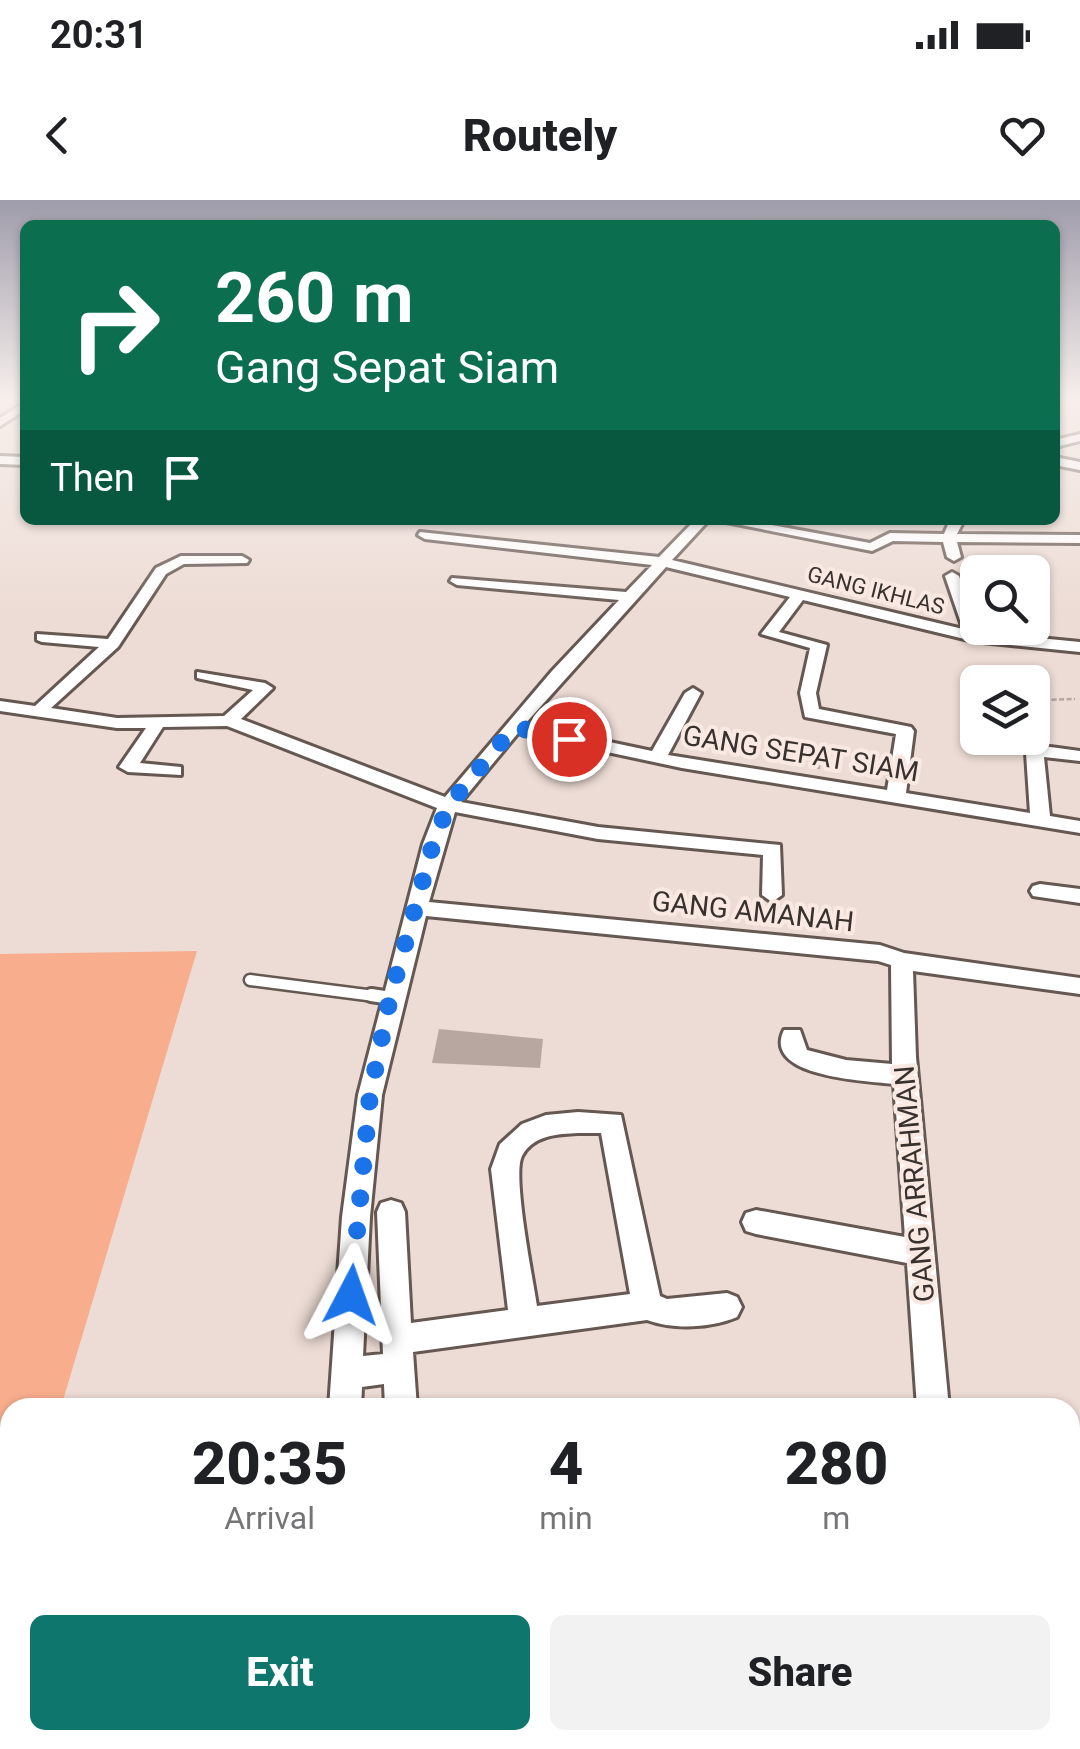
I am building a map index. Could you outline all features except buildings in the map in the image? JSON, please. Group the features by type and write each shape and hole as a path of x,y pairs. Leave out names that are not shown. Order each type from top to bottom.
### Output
{"street":[{"path":"345,1398 364,1147 390,998 433,844 448,806 514,727 697,525"},
{"path":"751,525 872,547 890,537 1080,539"},
{"path":"954,525 949,536 954,558"},
{"name":"GANG IKHLAS","path":"425,536 664,562 960,633"},
{"path":"40,713 46,702 112,644 148,584 169,565 181,560 242,560"},
{"path":"952,576 960,598"},
{"path":"457,580 631,597"},
{"path":"800,594 769,634 818,645 808,693 811,713 904,731 896,796"},
{"path":"42,636 112,644"},
{"name":"GANG IKHLAS","path":"1050,644 1080,647"},
{"path":"203,674 265,688 230,722"},
{"path":"658,758 693,693"},
{"path":"0,706 116,723 230,722 448,806 598,833 773,850 772,895"},
{"path":"159,721 128,768 174,771"},
{"name":"GANG SEPAT SIAM","path":"514,727 658,758 1040,817 1080,827"},
{"path":"1050,752 1080,756"},
{"path":"1035,755 1040,817"},
{"path":"1040,891 1080,896"},
{"name":"GANG AMANAH","path":"418,908 880,954 902,961 1080,986"},
{"name":"GANG ARRAHMAN","path":"902,961 905,1076 932,1398"},
{"path":"792,1036 794,1052 800,1058 846,1070 905,1076"},
{"path":"525,1325 504,1169 507,1152 519,1135 538,1127 612,1123 647,1306"},
{"path":"391,1212 401,1398"},
{"path":"756,1222 920,1252"},
{"path":"346,1373 400,1353 525,1325 647,1306 668,1313 727,1307"}],"lane":[{"path":"250,980 390,998"}],"path":[{"path":"1050,700 1075,699"}],"shaded area":[{"path":"197,951 64,1398 0,1398 0,954"}],"route":[{"path":"351,1295 370,1095 390,998 433,844 448,806 514,727 569,739"}]}
